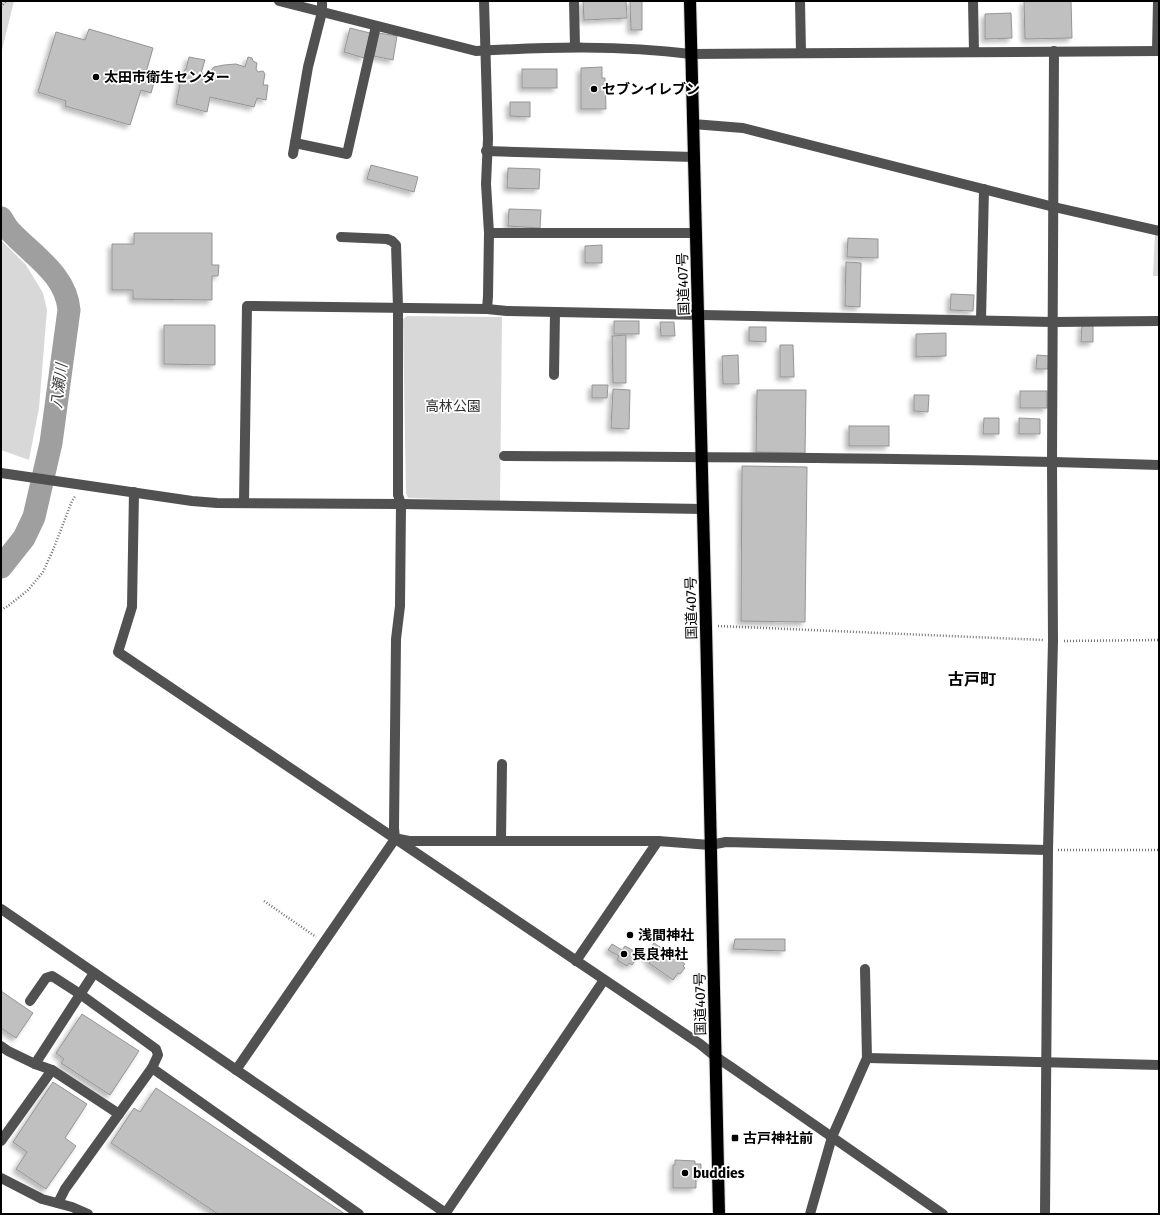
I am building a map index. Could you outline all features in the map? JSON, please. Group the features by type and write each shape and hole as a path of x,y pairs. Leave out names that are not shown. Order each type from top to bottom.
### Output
{"highway":[{"name":"国道407号","path":"690,1 692,124 699,314 719,1214"}],"street":[{"path":"279,1 476,51 575,47 632,49 691,54 1158,51 1158,1"},
{"path":"293,154 308,67 322,12 322,1"},
{"path":"484,1 488,139 486,151 486,184 489,233 487,309"},
{"path":"574,1 575,47"},
{"path":"800,1 801,53"},
{"path":"974,1 974,52"},
{"path":"295,143 347,154 376,26"},
{"path":"1046,1214 1048,850 1053,641 1052,462 1054,52"},
{"path":"692,124 743,128 1054,207 1159,231"},
{"path":"486,151 694,157"},
{"path":"981,320 984,189"},
{"path":"489,233 696,233"},
{"path":"236,1070 395,839 396,639 400,606 401,504 398,495 398,307 396,245 387,239 340,237"},
{"path":"244,503 247,306 323,308 398,307 487,309 507,311 1053,322 1159,321"},
{"path":"554,375 555,312"},
{"path":"504,456 702,457 1159,465"},
{"path":"1,473 192,501 217,503 401,504 703,509"},
{"path":"134,492 132,607 118,652 700,1044 716,1058 943,1214"},
{"path":"501,841 502,764"},
{"path":"395,839 409,841 658,842 710,845 726,842 1048,850"},
{"path":"576,961 658,842"},
{"path":"1,909 446,1214 604,980"},
{"path":"810,1214 832,1137 867,1058 865,969"},
{"path":"35,1064 94,973"},
{"path":"30,1001 46,978 52,976 80,994 156,1049 158,1054 152,1068 65,1189 58,1203"},
{"path":"1,1046 8,1052 52,1070 119,1114"},
{"path":"867,1058 1159,1065"},
{"path":"152,1068 359,1214"},
{"path":"1,1140 52,1070"},
{"path":"1,1178 42,1199 88,1214"}],"path":[{"path":"1,7 6,1"},
{"path":"1,610 28,590 43,572 72,501 77,494"},
{"path":"706,627 722,625 1053,641 1159,640"},
{"path":"1048,850 1159,850"},
{"path":"264,901 324,943"}],"green space":[{"path":"1,1 14,1 1,54"},
{"path":"1155,233 1159,234 1159,276 1153,276"},
{"path":"1,240 26,265 43,293 47,310 39,408 29,460 1,450"},
{"name":"高林公園","path":"407,316 502,317 500,501 408,498 406,493 403,319"}],"building":[{"path":"583,1 626,1 627,18 584,20"},
{"path":"630,1 642,1 642,30 631,30"},
{"path":"1024,1 1071,1 1072,38 1025,39"},
{"path":"1011,13 1012,38 985,39 985,14"},
{"path":"350,28 370,33 364,58 344,52"},
{"name":"太田市衛生センター","path":"89,29 153,48 145,76 155,79 151,93 141,90 130,125 65,106 66,101 38,92 56,32 85,40"},
{"path":"379,33 397,36 393,60 374,56"},
{"path":"189,57 205,60 201,73 203,73 202,77 205,77 214,67 236,64 245,67 248,57 252,58 253,61 257,63 256,69 258,72 263,71 265,74 263,85 268,85 266,100 257,98 254,107 210,97 207,112 176,104 182,74 186,69"},
{"path":"602,67 602,78 605,78 606,109 581,109 581,68"},
{"path":"522,69 557,69 557,88 522,88"},
{"path":"510,102 530,102 530,117 510,116"},
{"path":"371,165 418,177 414,192 367,179"},
{"path":"508,168 540,169 539,189 507,188"},
{"path":"509,209 541,210 540,228 508,226"},
{"path":"134,233 212,233 212,265 219,265 218,276 212,276 212,300 133,299 133,290 112,290 112,244 134,244"},
{"path":"848,238 878,239 878,258 847,257"},
{"path":"602,245 602,263 585,263 585,246"},
{"path":"846,262 861,263 860,307 845,306"},
{"path":"951,294 974,295 973,311 950,310"},
{"path":"614,321 639,321 639,334 614,334"},
{"path":"660,322 674,322 675,336 661,336"},
{"path":"1082,324 1093,325 1093,342 1081,342"},
{"path":"164,325 215,325 215,365 164,364"},
{"path":"749,327 766,327 766,342 749,341"},
{"path":"946,333 946,356 916,357 916,334"},
{"path":"626,335 626,383 613,383 612,336"},
{"path":"780,345 793,345 794,377 780,377"},
{"path":"738,355 739,384 723,384 722,356"},
{"path":"1037,355 1049,356 1048,369 1036,369"},
{"path":"592,385 608,385 607,398 592,398"},
{"path":"613,389 630,390 629,429 611,428"},
{"path":"757,390 806,390 805,453 756,452"},
{"path":"1020,391 1047,391 1047,408 1020,408"},
{"path":"914,395 929,395 928,412 914,411"},
{"path":"984,418 999,418 999,434 983,434"},
{"path":"1019,418 1040,419 1040,434 1019,434"},
{"path":"849,426 889,426 889,446 849,446"},
{"path":"742,466 807,467 805,622 741,621"},
{"path":"735,939 785,939 785,951 733,949"},
{"path":"654,943 685,964 683,966 685,968 680,974 678,973 673,980 649,963 650,961 645,957"},
{"name":"長良神社","path":"612,944 622,950 625,946 636,952 633,955 637,958 632,965 629,963 627,966 617,960 619,956 608,950"},
{"path":"1,991 33,1013 16,1038 1,1028"},
{"path":"82,1014 139,1051 110,1095 61,1063 64,1059 56,1053"},
{"path":"53,1082 87,1104 65,1138 76,1146 46,1189 16,1169 27,1152 13,1142"},
{"path":"156,1088 345,1214 218,1214 111,1143 134,1108 140,1112"},
{"path":"675,1160 695,1161 695,1164 701,1164 701,1177 696,1177 696,1188 673,1188 673,1165 675,1165"}],"waterway":[{"name":"八瀬川","path":"1,218 7,228 38,257 55,276 67,297 69,310 51,443 34,517 24,538 1,567"}],"place":[{"name":"太田市衛生センター","path":"96,77"},
{"name":"セブンイレブン","path":"594,89"},
{"name":"浅間神社","path":"630,935"},
{"name":"長良神社","path":"624,954"},
{"name":"古戸神社前","path":"735,1138"},
{"name":"buddies","path":"685,1173"}],"district":[{"name":"古戸町","path":"972,679"}]}
